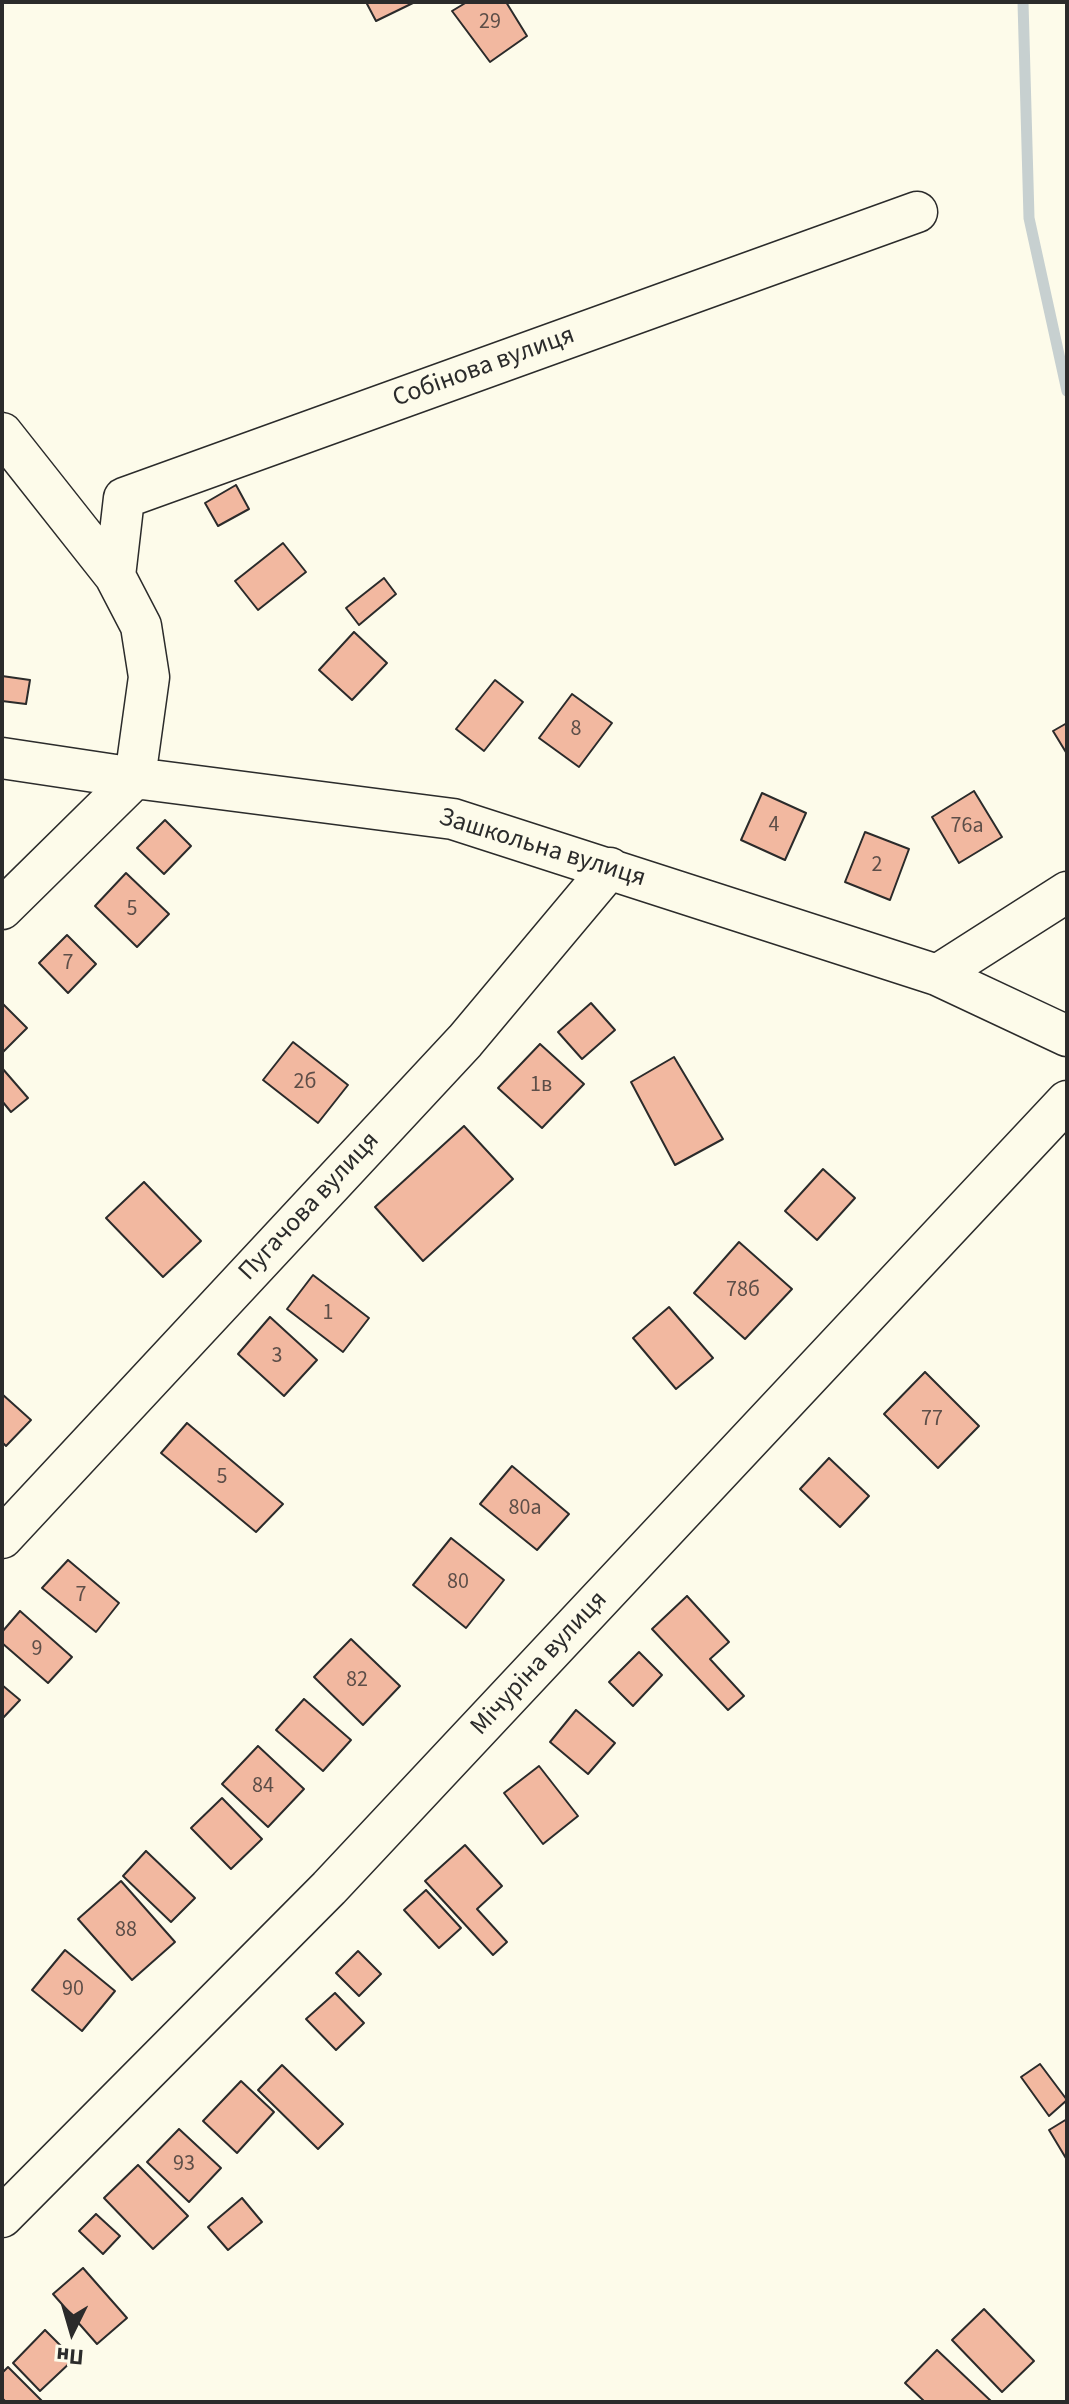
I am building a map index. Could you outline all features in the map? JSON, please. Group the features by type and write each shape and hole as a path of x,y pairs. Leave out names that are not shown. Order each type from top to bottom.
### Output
{"street":[{"name":"Собінова вулиця","path":"115,576 124,498 917,212"},
{"path":"2,433 115,576 141,626 149,677 135,778 2,909"},
{"path":"2,758 135,778"},
{"name":"Зашкольна вулиця","path":"135,778 453,819 937,975 1067,1036"},
{"name":"Пугачова вулиця","path":"2,1538 465,1041 610,868"},
{"path":"937,975 1067,892"},
{"name":"Мічуріна вулиця","path":"2,2217 329,1888 1067,1101"}],"building":[{"path":"366,2 415,2 376,21"},
{"path":"467,2 506,2 527,36 490,62 452,11"},
{"path":"236,485 249,509 218,526 205,503"},
{"path":"283,543 306,572 258,610 235,581"},
{"path":"384,578 396,594 359,625 346,608"},
{"path":"354,632 387,663 352,700 319,670"},
{"path":"2,676 30,680 26,704 2,701"},
{"path":"495,680 523,702 484,751 456,729"},
{"path":"572,694 612,723 579,767 539,738"},
{"path":"1067,723 1067,754 1053,731"},
{"path":"974,791 1002,837 959,863 932,817"},
{"path":"762,793 806,813 785,860 741,840"},
{"path":"165,820 191,846 164,874 137,848"},
{"path":"865,832 909,849 890,900 845,882"},
{"path":"126,873 169,914 137,947 95,906"},
{"path":"67,935 96,964 68,993 39,963"},
{"path":"2,1003 27,1028 2,1053"},
{"path":"591,1003 615,1030 582,1059 558,1032"},
{"path":"293,1042 348,1085 318,1123 263,1080"},
{"path":"540,1044 584,1084 542,1128 498,1088"},
{"path":"674,1057 723,1139 675,1165 631,1082"},
{"path":"2,1068 28,1098 11,1112 2,1101"},
{"path":"464,1126 513,1179 423,1261 375,1207"},
{"path":"823,1169 855,1198 817,1240 785,1211"},
{"path":"144,1182 201,1241 163,1277 106,1218"},
{"path":"739,1242 792,1289 745,1339 694,1293"},
{"path":"313,1275 369,1318 343,1352 287,1309"},
{"path":"669,1307 713,1358 676,1389 633,1338"},
{"path":"270,1317 317,1360 284,1396 238,1354"},
{"path":"925,1372 979,1426 938,1468 884,1414"},
{"path":"2,1394 31,1420 6,1446 2,1442"},
{"path":"187,1423 283,1504 256,1532 161,1453"},
{"path":"829,1458 869,1496 840,1527 800,1489"},
{"path":"512,1466 569,1514 537,1550 480,1504"},
{"path":"451,1538 504,1580 466,1628 413,1585"},
{"path":"68,1560 119,1603 96,1632 42,1588"},
{"path":"687,1596 729,1642 710,1659 744,1696 728,1710 652,1629"},
{"path":"20,1611 72,1657 48,1683 2,1643 2,1632"},
{"path":"351,1639 400,1686 363,1725 314,1677"},
{"path":"639,1652 662,1675 633,1706 609,1682"},
{"path":"2,1685 20,1700 2,1719"},
{"path":"304,1699 351,1740 323,1771 276,1730"},
{"path":"576,1710 615,1743 588,1774 550,1742"},
{"path":"258,1746 304,1789 268,1827 222,1784"},
{"path":"539,1766 578,1816 543,1844 504,1793"},
{"path":"222,1798 262,1839 231,1869 191,1828"},
{"path":"465,1845 502,1886 477,1909 507,1942 493,1955 425,1881"},
{"path":"146,1851 195,1898 171,1922 123,1876"},
{"path":"121,1881 175,1942 132,1980 78,1919"},
{"path":"426,1890 461,1928 439,1948 404,1910"},
{"path":"65,1950 115,1991 82,2031 32,1990"},
{"path":"358,1951 381,1974 359,1996 336,1973"},
{"path":"335,1993 364,2023 336,2050 306,2019"},
{"path":"1040,2064 1067,2100 1049,2116 1021,2077"},
{"path":"282,2065 343,2124 318,2149 258,2090"},
{"path":"241,2081 274,2112 237,2153 203,2121"},
{"path":"1067,2119 1067,2160 1049,2130"},
{"path":"179,2129 221,2168 189,2202 147,2162"},
{"path":"138,2165 188,2216 153,2249 104,2198"},
{"path":"242,2198 262,2222 228,2250 208,2227"},
{"path":"96,2214 120,2236 103,2254 79,2231"},
{"path":"83,2268 127,2318 97,2344 53,2294"},
{"path":"984,2309 1034,2361 1002,2392 952,2340"},
{"path":"45,2330 74,2359 40,2391 13,2363"},
{"path":"937,2350 992,2402 925,2402 905,2383"},
{"path":"8,2367 43,2402 6,2402 2,2398 2,2373"}],"waterway":[{"path":"1023,2 1029,218 1067,391"}]}
